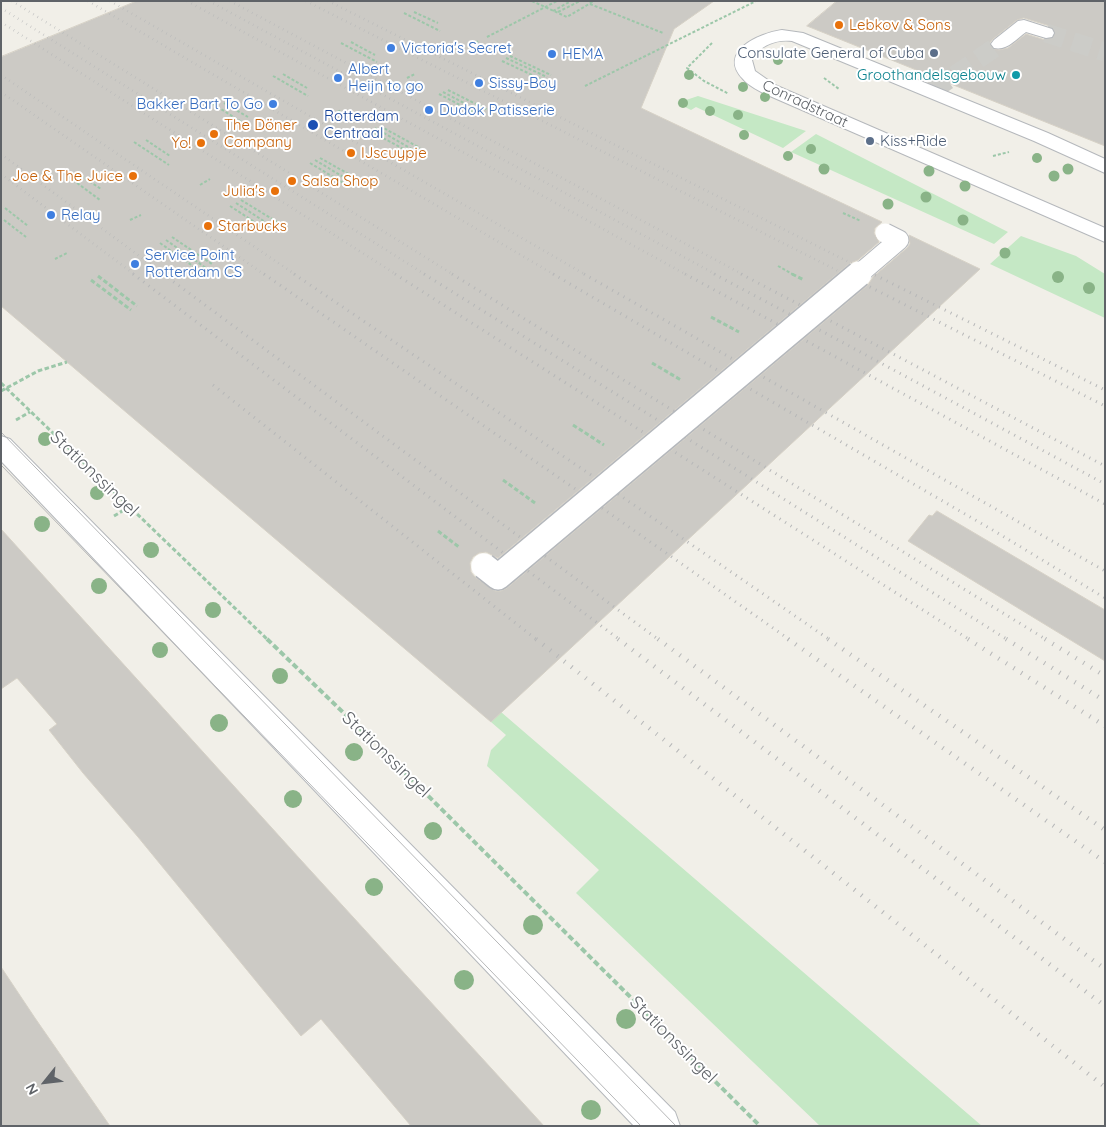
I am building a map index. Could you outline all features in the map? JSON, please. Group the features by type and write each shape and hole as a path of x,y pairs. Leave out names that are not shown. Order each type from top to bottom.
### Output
{"street":[{"path":"1000,44 1024,25 1046,33"},
{"name":"Conradstraat","path":"1105,167 1032,133 797,37 786,35 766,39 751,49 744,57 743,63 747,74 769,89 1105,236"},
{"path":"484,566 498,577 547,511 818,287 899,240 885,233"},
{"path":"5,434 661,1126"}],"path":[{"path":"533,1 567,17 594,1"},
{"path":"537,3 541,1"},
{"path":"487,37 557,1"},
{"path":"553,10 572,1"},
{"path":"557,12 580,1"},
{"path":"585,86 756,1"},
{"path":"590,4 663,33"},
{"path":"414,12 438,24"},
{"path":"404,13 440,31"},
{"path":"471,45 479,41"},
{"path":"351,42 375,55"},
{"path":"341,43 377,62"},
{"path":"510,56 551,75"},
{"path":"506,58 547,77"},
{"path":"502,60 543,80"},
{"path":"283,74 307,88"},
{"path":"408,78 415,74"},
{"path":"273,76 308,96"},
{"path":"448,90 488,110"},
{"path":"443,92 483,113"},
{"path":"438,94 479,115"},
{"path":"224,103 248,117"},
{"path":"213,104 248,126"},
{"path":"333,114 342,110"},
{"path":"380,126 420,148"},
{"path":"375,128 415,151"},
{"path":"370,131 410,153"},
{"path":"279,144 288,139"},
{"path":"146,140 170,156"},
{"path":"134,142 170,165"},
{"path":"985,158 1012,151"},
{"path":"320,158 361,181"},
{"path":"315,160 355,184"},
{"path":"310,163 350,187"},
{"path":"77,173 101,189"},
{"path":"65,174 100,200"},
{"path":"200,185 210,179"},
{"path":"241,200 282,225"},
{"path":"236,202 276,228"},
{"path":"230,206 270,232"},
{"path":"5,208 28,226"},
{"path":"843,213 861,222"},
{"path":"130,220 141,215"},
{"path":"4,220 26,237"},
{"path":"172,236 212,264"},
{"path":"166,240 206,268"},
{"path":"160,243 200,271"},
{"path":"55,259 67,253"},
{"path":"778,266 818,287"},
{"path":"98,276 137,306"},
{"path":"91,280 131,310"},
{"path":"711,316 753,340"},
{"path":"1,391 38,371 67,362"},
{"path":"652,362 695,388"},
{"name":"Stationssingel","path":"1,383 379,747 760,1126"},
{"path":"5,434 30,412"},
{"path":"573,425 616,453"},
{"path":"503,480 547,511"},
{"path":"113,516 129,507"},
{"path":"438,531 457,546"}],"green space":[{"path":"698,96 806,131 783,148 696,107 691,110 677,103"},
{"path":"816,134 1008,232 994,244 791,152"},
{"path":"1021,236 1076,256 1105,274 1105,318 990,264"},
{"path":"501,712 982,1126 820,1126 576,893 599,870 487,766 491,750 506,735 491,722"}],"building":[{"name":"Rotterdam Centraal","path":"137,1 714,1 674,29 641,108 882,222 875,228 874,233 879,242 858,260 850,263 498,558 486,552 479,553 473,557 470,563 471,572 495,591 507,588 868,285 873,277 907,248 910,244 909,235 980,269 491,722 1,306 1,57"},
{"name":"Groothandelsgebouw","path":"837,1 1105,1 1105,146 807,26","holes":["1024,18 1053,27 1056,32 1054,38 1045,40 1026,34 1008,48 999,50 992,49 989,44 1017,20"]},
{"path":"937,511 1105,610 1105,661 908,541 929,515 932,516"},
{"path":"1,529 544,1126 411,1126 321,1019 301,1036 49,730 57,724 17,678 1,689"},
{"path":"1,967 35,1018 110,1126 1,1126"}],"tunnel":[{"path":"1046,33 1105,52"},
{"path":"932,91 1000,44"}],"tram line":[{"path":"1,432 676,1126"},
{"path":"1,465 641,1126"}],"railway":[{"path":"12,1 454,275"},
{"path":"88,1 555,275"},
{"path":"110,1 586,275"},
{"path":"187,1 687,275"},
{"path":"209,1 717,275"},
{"path":"230,1 744,275"},
{"path":"306,1 844,274"},
{"path":"328,1 855,265"},
{"path":"1,8 426,275"},
{"path":"1,22 397,275"},
{"path":"1,75 296,275"},
{"path":"1,92 265,275"},
{"path":"1,154 165,275"},
{"path":"1,174 135,275"},
{"path":"133,274 506,555"},
{"path":"163,274 524,540"},
{"path":"264,274 581,493"},
{"path":"294,274 597,479"},
{"path":"395,274 649,436"},
{"path":"424,274 664,424"},
{"path":"452,274 677,413"},
{"path":"553,274 724,374"},
{"path":"584,274 738,362"},
{"path":"685,274 781,326"},
{"path":"714,274 793,316"},
{"path":"741,274 804,307"},
{"path":"875,275 1105,390"},
{"path":"864,284 1105,406"},
{"path":"825,318 1105,466"},
{"path":"814,327 1105,484"},
{"path":"801,338 1105,504"},
{"path":"758,374 1105,571"},
{"path":"213,385 537,640"},
{"path":"745,386 996,532 1105,598"},
{"path":"698,426 1047,640"},
{"path":"685,437 1008,640"},
{"path":"670,449 970,640"},
{"path":"618,494 830,640"},
{"path":"602,508 790,640"},
{"path":"545,556 659,640"},
{"path":"528,571 620,640"},
{"path":"536,639 1105,1087"},
{"path":"618,639 1105,1006"},
{"path":"658,639 1105,969"},
{"path":"788,639 1105,862"},
{"path":"828,639 1105,830"},
{"path":"968,639 1105,726"},
{"path":"1006,639 1105,701"},
{"path":"1045,639 1105,676"}],"place":[{"name":"Lebkov & Sons","path":"839,25"},
{"name":"Victoria's Secret","path":"391,48"},
{"name":"Consulate General of Cuba","path":"934,53"},
{"name":"HEMA","path":"552,54"},
{"name":"Groothandelsgebouw","path":"1016,75"},
{"name":"Albert Heijn to go","path":"338,78"},
{"name":"Sissy-Boy","path":"479,83"},
{"name":"Bakker Bart To Go","path":"273,104"},
{"name":"Dudok Patisserie","path":"429,110"},
{"name":"Rotterdam Centraal","path":"313,125"},
{"name":"The Döner Company","path":"214,134"},
{"name":"Kiss+Ride","path":"870,141"},
{"name":"Yo!","path":"201,143"},
{"name":"IJscuypje","path":"351,153"},
{"name":"Joe & The Juice","path":"133,176"},
{"name":"Salsa Shop","path":"292,181"},
{"name":"Julia's","path":"275,191"},
{"name":"Relay","path":"51,215"},
{"name":"Starbucks","path":"208,226"},
{"name":"Service Point Rotterdam CS","path":"135,264"}]}
